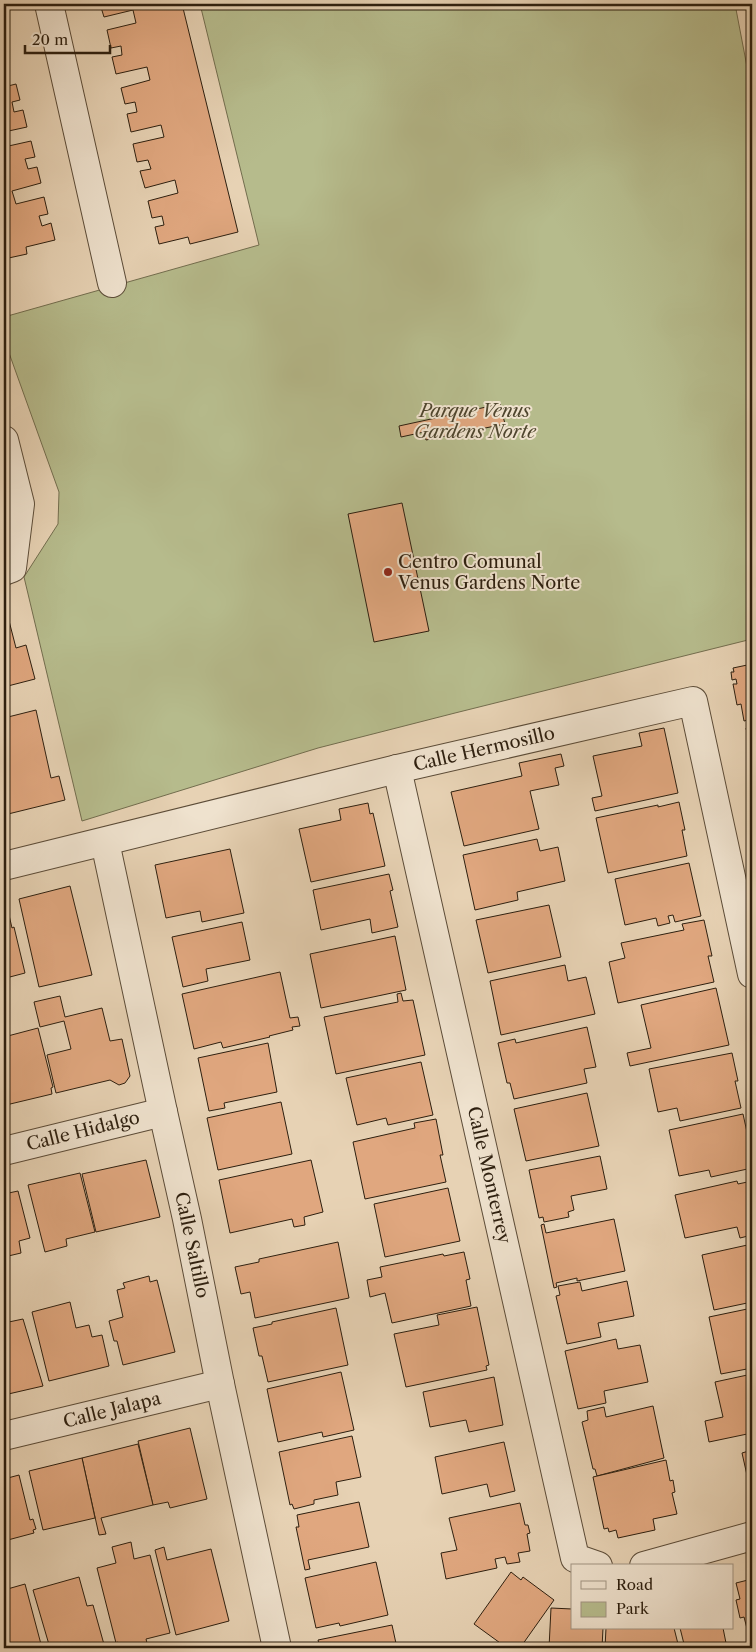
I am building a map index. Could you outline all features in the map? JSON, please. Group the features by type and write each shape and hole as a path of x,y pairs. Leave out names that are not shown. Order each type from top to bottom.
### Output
{"street":[{"path":"49,4 112,283"},
{"path":"4,440 20,504 12,568 4,571"},
{"name":"Calle Hermosillo","path":"4,866 397,769 693,701 752,974"},
{"name":"Calle Monterrey","path":"397,769 575,1558 592,1564"},
{"name":"Calle Saltillo","path":"104,842 187,1219 220,1384 278,1648"},
{"name":"Calle Hidalgo","path":"4,1150 162,1112"},
{"name":"Calle Jalapa","path":"4,1436 220,1384"},
{"path":"651,1564 752,1536"}],"green space":[{"name":"Parque Venus Gardens Norte","path":"200,4 735,4 752,93 752,639 318,748 82,821 24,577 58,524 59,492 4,339 4,317 259,245"}],"building":[{"path":"100,4 182,4 238,232 190,244 188,237 159,244 155,227 164,225 162,216 152,218 148,201 178,193 175,180 145,188 140,171 151,169 148,160 137,162 133,144 164,137 161,125 131,132 127,114 137,112 135,102 125,104 121,88 150,80 147,67 116,74 112,57 122,55 121,46 111,48 107,30 136,23 133,10 104,17"},
{"path":"16,84 20,100 12,102 14,112 23,110 27,127 4,132 4,87"},
{"path":"31,141 35,157 25,159 28,169 37,167 41,183 12,191 16,204 44,197 48,214 39,216 42,226 51,223 55,240 26,247 27,254 4,259 4,147"},
{"path":"500,404 505,424 426,440 424,432 401,437 399,426"},
{"name":"Centro Comunal Venus Gardens Norte","path":"402,503 429,631 374,642 348,514"},
{"path":"7,613 16,648 26,645 35,679 4,687 4,614"},
{"path":"752,664 752,719 744,721 741,704 737,705 733,684 737,684 736,679 732,680 731,672 734,672 733,668"},
{"path":"36,710 51,778 59,776 65,800 4,815 4,718"},
{"path":"752,727 752,757 746,728"},
{"path":"664,728 678,793 595,811 592,798 602,796 593,756 642,746 639,733"},
{"path":"561,754 564,766 555,768 559,785 530,791 539,829 464,846 451,792 522,776 519,763"},
{"path":"679,802 685,830 682,830 687,856 608,873 596,818"},
{"path":"368,803 370,814 373,813 385,866 311,882 299,829 341,820 339,809"},
{"path":"537,839 540,851 558,847 565,881 517,892 518,900 475,910 463,855"},
{"path":"230,849 244,913 202,922 200,911 166,918 155,865"},
{"path":"689,863 701,916 675,922 673,915 668,916 670,923 658,926 656,918 625,925 615,879"},
{"path":"389,874 393,890 390,891 398,927 372,933 370,919 321,930 313,890"},
{"path":"70,886 92,975 39,987 19,899"},
{"path":"6,902 25,973 6,978 4,968 4,903"},
{"path":"549,905 561,957 488,973 476,920"},
{"path":"704,920 712,956 708,956 714,982 618,1003 609,962 625,958 621,943 684,930 682,924"},
{"path":"242,922 250,960 206,969 208,981 183,987 172,937"},
{"path":"395,936 406,990 321,1008 310,954"},
{"path":"565,965 568,981 586,977 595,1014 501,1035 490,981"},
{"path":"280,972 290,1018 298,1017 300,1026 292,1027 293,1030 270,1037 223,1048 221,1042 194,1049 182,994"},
{"path":"716,988 729,1045 630,1066 627,1053 651,1048 641,1005"},
{"path":"401,993 403,1001 413,1000 425,1055 336,1074 324,1017 398,1002 397,994"},
{"path":"60,996 65,1017 102,1008 110,1041 122,1039 130,1076 125,1083 119,1085 110,1080 56,1093 47,1055 71,1049 64,1021 40,1027 34,1002"},
{"path":"587,1027 596,1067 584,1069 587,1083 514,1099 510,1083 507,1083 498,1043 515,1039 516,1043"},
{"path":"38,1028 53,1087 51,1088 52,1094 6,1105 4,1097 4,1037"},
{"path":"268,1043 277,1092 224,1103 225,1108 209,1111 198,1058"},
{"path":"732,1053 738,1081 735,1081 741,1108 680,1121 677,1108 658,1112 649,1069"},
{"path":"421,1062 433,1115 388,1125 386,1118 357,1125 346,1078"},
{"path":"587,1093 599,1146 526,1161 514,1109"},
{"path":"281,1102 292,1154 218,1170 207,1118"},
{"path":"743,1114 752,1155 752,1168 711,1177 709,1170 679,1176 669,1130"},
{"path":"436,1119 443,1155 440,1155 446,1182 365,1199 353,1142 415,1128 414,1123"},
{"path":"600,1156 607,1189 571,1196 574,1210 568,1212 569,1217 544,1222 543,1217 539,1218 529,1170"},
{"path":"146,1160 160,1217 96,1232 82,1174"},
{"path":"311,1160 323,1212 304,1217 305,1225 294,1227 292,1219 230,1233 219,1180"},
{"path":"80,1173 95,1232 66,1239 67,1246 45,1252 28,1185"},
{"path":"737,1181 738,1184 752,1181 752,1235 740,1238 737,1227 685,1238 675,1195"},
{"path":"448,1188 460,1241 385,1257 374,1204"},
{"path":"18,1191 30,1238 19,1241 21,1253 4,1257 4,1194"},
{"path":"614,1219 625,1271 577,1281 577,1278 556,1283 557,1287 554,1288 541,1225 544,1224 546,1233"},
{"path":"338,1242 349,1298 255,1318 250,1292 241,1294 235,1267 259,1262 259,1259"},
{"path":"752,1244 752,1302 714,1310 702,1255"},
{"path":"464,1252 470,1279 466,1280 471,1306 392,1323 385,1293 370,1297 367,1280 382,1277 380,1267 443,1254 444,1256"},
{"path":"149,1276 150,1282 157,1280 175,1352 123,1365 117,1341 114,1341 109,1321 123,1317 117,1290 125,1288 123,1283"},
{"path":"627,1281 634,1316 598,1323 601,1337 567,1344 556,1296 560,1295 558,1286 580,1282 582,1291"},
{"path":"70,1302 76,1328 89,1325 92,1337 102,1335 109,1366 49,1381 32,1312"},
{"path":"477,1307 489,1365 486,1366 487,1370 406,1387 394,1334 439,1325 437,1315"},
{"path":"336,1308 348,1365 268,1382 262,1356 259,1356 253,1328"},
{"path":"752,1308 752,1368 721,1374 709,1317"},
{"path":"23,1319 43,1386 4,1395 4,1323"},
{"path":"616,1339 618,1349 640,1345 648,1382 604,1391 606,1403 578,1409 565,1351"},
{"path":"341,1372 354,1430 323,1437 322,1432 278,1442 267,1389"},
{"path":"752,1374 752,1433 709,1442 705,1421 723,1417 715,1382"},
{"path":"494,1377 503,1425 469,1432 466,1420 430,1427 423,1392"},
{"path":"653,1406 664,1458 597,1476 595,1469 593,1469 582,1422 588,1420 587,1411 604,1407 606,1417"},
{"path":"190,1428 207,1499 170,1508 168,1502 153,1505 138,1441"},
{"path":"352,1436 361,1477 336,1482 338,1495 314,1500 314,1504 294,1509 292,1504 290,1505 279,1452"},
{"path":"504,1442 515,1491 490,1497 487,1484 442,1494 435,1457"},
{"path":"138,1444 153,1505 101,1518 106,1534 99,1535 82,1458"},
{"path":"752,1450 752,1493 751,1493 742,1453"},
{"path":"82,1458 95,1518 43,1530 29,1471"},
{"path":"666,1460 670,1481 673,1480 675,1492 672,1493 677,1514 653,1519 655,1530 618,1538 616,1530 609,1532 608,1528 604,1529 593,1477"},
{"path":"19,1475 30,1520 33,1519 36,1529 33,1530 34,1533 4,1541 4,1479"},
{"path":"359,1502 369,1547 308,1560 310,1569 305,1570 296,1527 299,1527 297,1515"},
{"path":"520,1503 525,1525 528,1525 530,1533 527,1534 530,1551 518,1553 520,1562 507,1564 505,1557 495,1559 497,1568 446,1579 441,1553 457,1550 449,1518"},
{"path":"131,1542 134,1559 150,1555 170,1633 146,1639 147,1643 119,1648 118,1642 116,1643 97,1568 116,1563 112,1547"},
{"path":"164,1547 167,1560 211,1549 229,1621 176,1635 155,1550"},
{"path":"376,1562 388,1615 340,1626 339,1623 316,1628 305,1578"},
{"path":"511,1572 521,1580 523,1577 554,1600 520,1648 507,1648 474,1624"},
{"path":"79,1577 87,1606 93,1605 105,1648 50,1648 33,1590"},
{"path":"752,1579 752,1648 744,1617 740,1618 736,1600 740,1599 736,1583"},
{"path":"25,1584 42,1648 4,1648 4,1590"},
{"path":"551,1608 571,1609 571,1630 603,1630 602,1648 549,1648"},
{"path":"392,1625 397,1648 320,1648 318,1640"},
{"path":"606,1630 674,1630 679,1648 605,1648"},
{"path":"680,1630 723,1630 727,1648 685,1648"}],"place":[{"name":"Centro Comunal Venus Gardens Norte","path":"388,572"}]}
